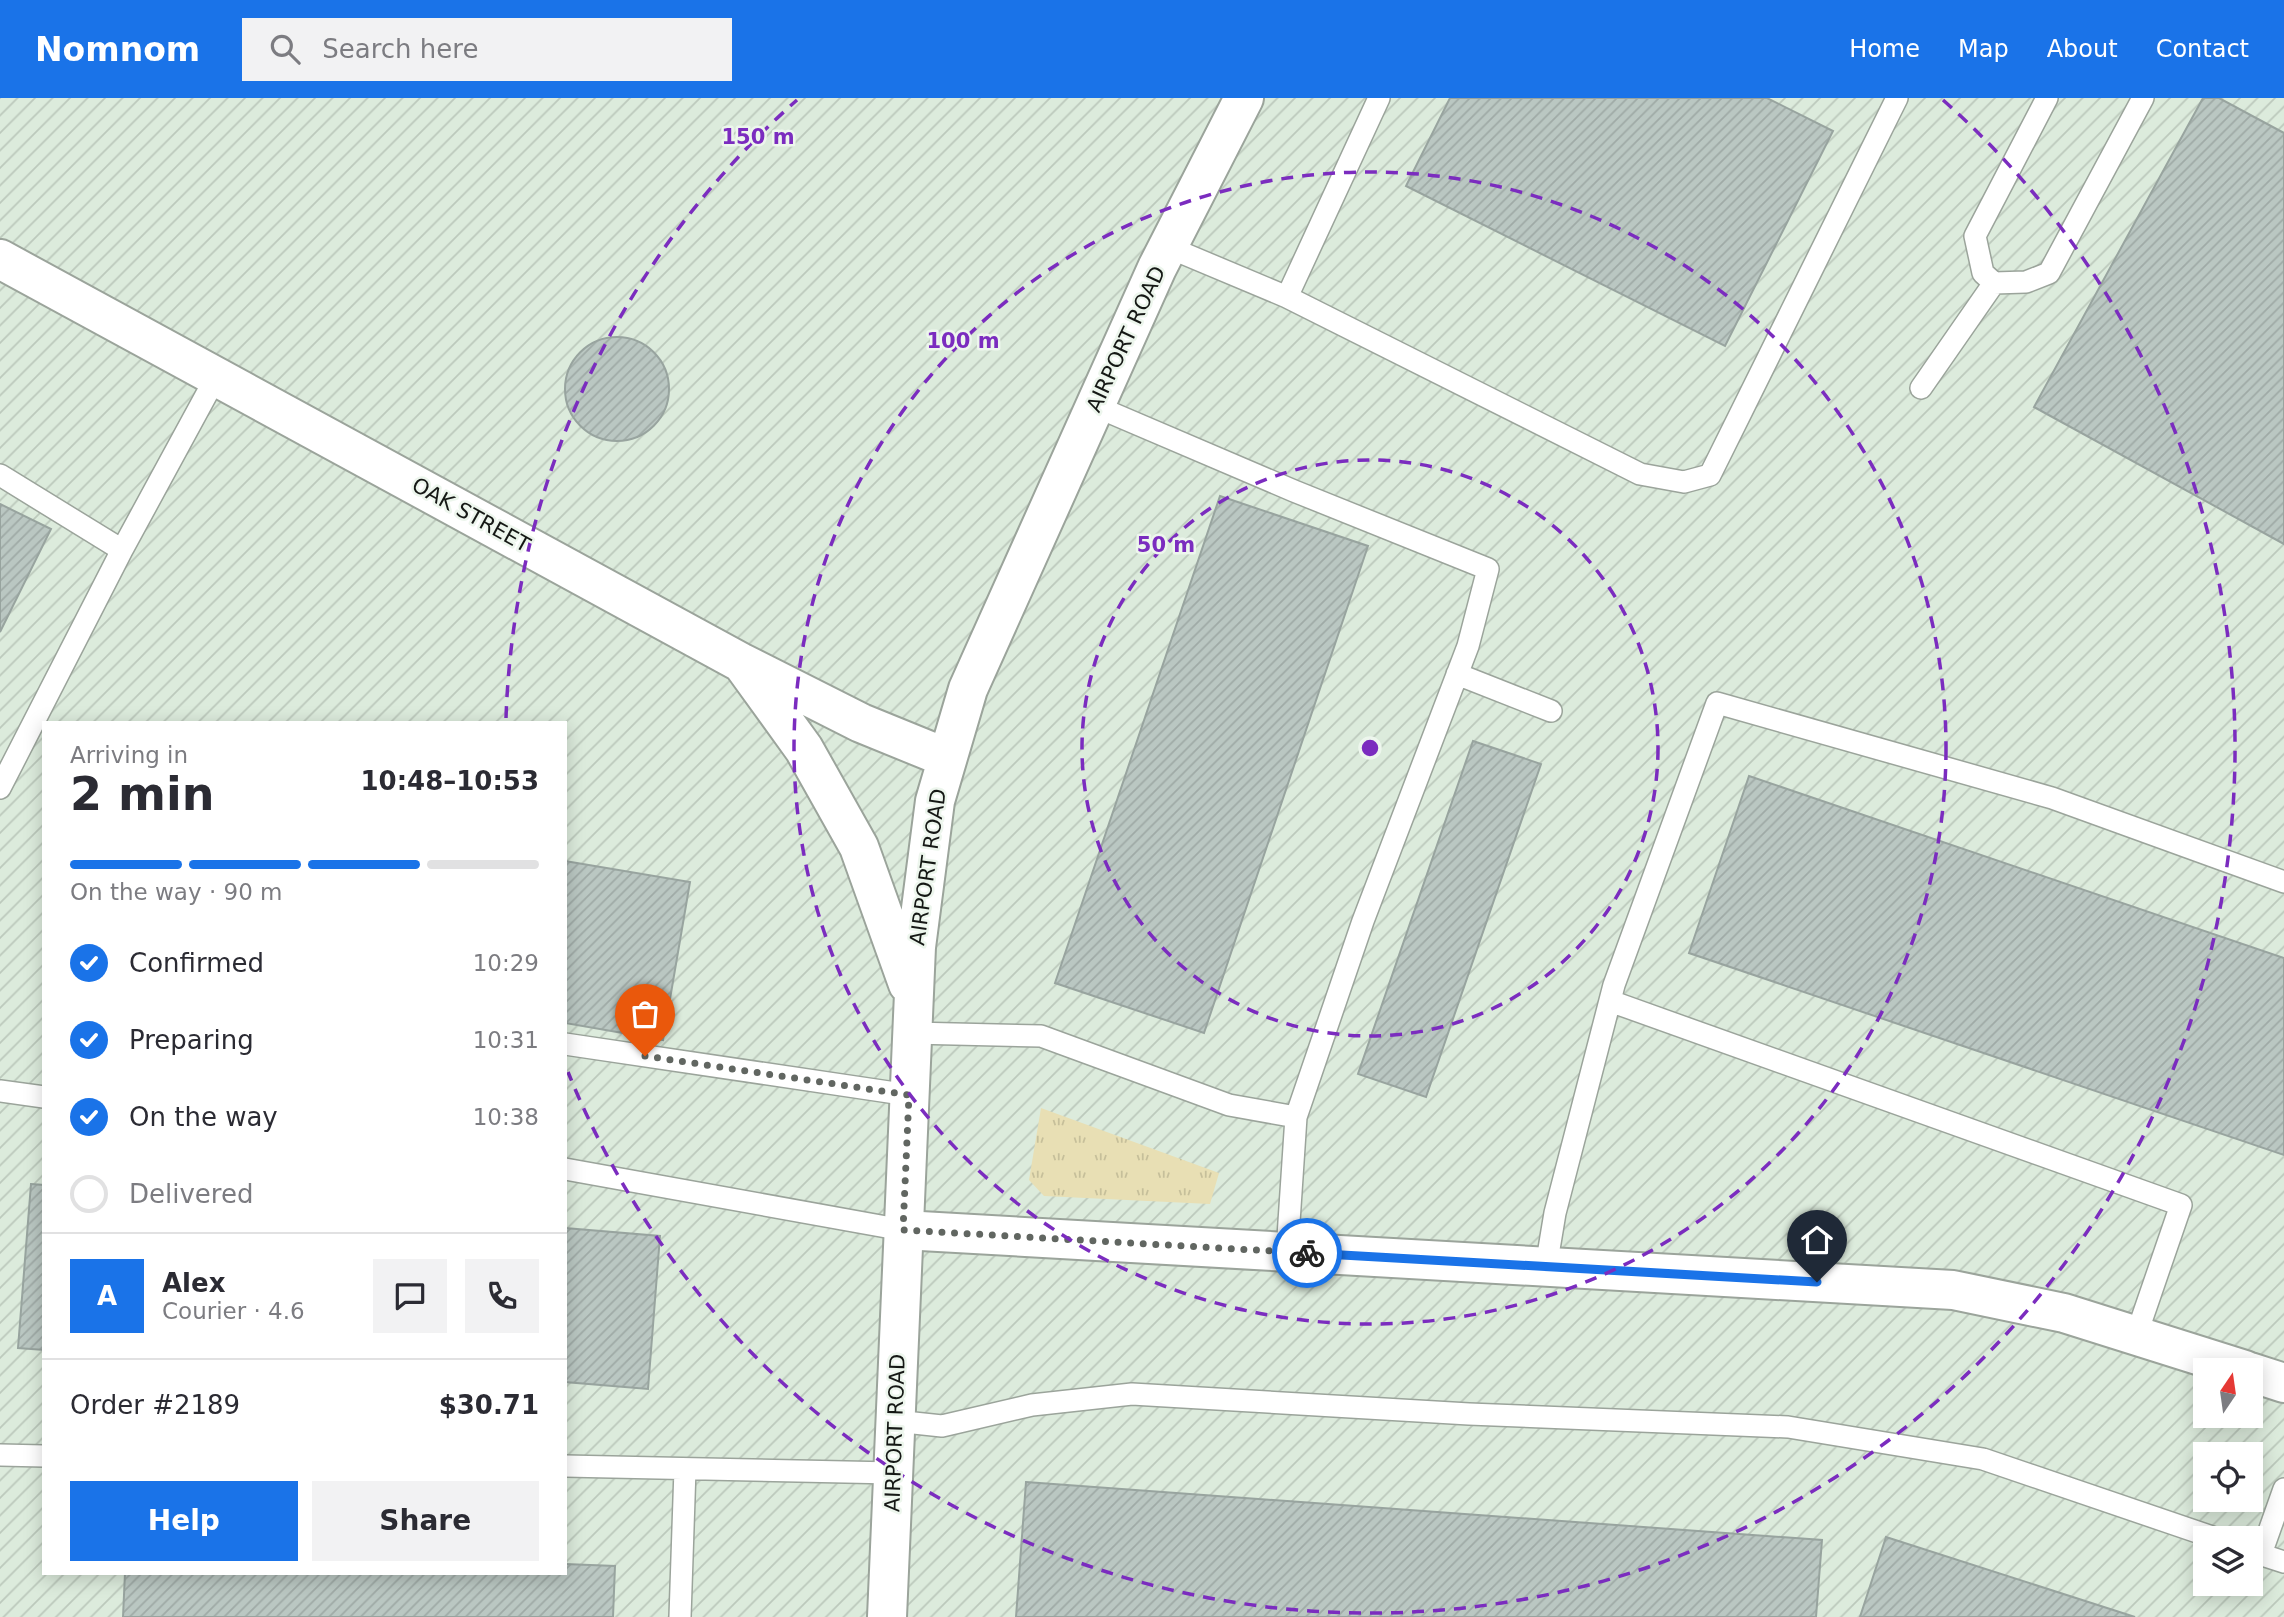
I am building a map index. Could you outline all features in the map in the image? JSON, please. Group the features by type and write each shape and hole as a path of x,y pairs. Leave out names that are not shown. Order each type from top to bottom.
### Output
{"street":[{"name":"AIRPORT ROAD","path":"887,1617 916,947 935,801 968,689 1168,247 1244,98"},
{"name":"OAK STREET","path":"0,260 740,662 861,723 947,758"},
{"path":"740,662 804,749 859,847 913,1016"},
{"path":"903,1230 1952,1290 2064,1313 2207,1358"},
{"path":"2263,1376 2284,1383"}],"lane":[{"path":"1287,298 1379,98"},
{"path":"1168,247 1287,298 1640,474 1684,482 1710,475 1898,98"},
{"path":"2047,98 1975,236 1983,273 1994,283 2026,282 2049,273 2143,98"},
{"path":"1920,388 1994,283"},
{"path":"0,788 122,550 216,377"},
{"path":"1095,406 1294,491 1488,569 1468,646 1363,921 1296,1117 1287,1252"},
{"path":"0,475 122,550"},
{"path":"1457,674 1551,711"},
{"path":"1546,1267 1555,1213 1610,1001 1717,704 2052,798 2284,882"},
{"path":"1610,1001 2181,1205 2136,1336"},
{"path":"913,1016 1041,1035 1228,1105 1296,1117"},
{"path":"567,1044 909,1095"},
{"path":"0,1091 42,1097"},
{"path":"567,1169 903,1230"},
{"path":"895,1422 942,1426 1032,1405 1132,1394 1469,1414 1788,1427 1983,1459 2193,1531"},
{"path":"0,1455 42,1455"},
{"path":"567,1466 893,1473"},
{"path":"680,1617 685,1469"},
{"path":"2263,1536 2284,1489"},
{"path":"2263,1554 2284,1562"}],"shaded area":[{"path":"0,98 2284,98 2284,1617 0,1617"}],"green space":[{"path":"1041,1108 1219,1173 1210,1204 1044,1196 1029,1180"}],"building":[{"path":"1450,98 1767,98 1833,131 1725,346 1406,186"},
{"path":"2203,98 2219,98 2284,133 2284,544 2034,407"},
{"path":"617,337 637,341 654,352 665,369 669,389 665,409 654,426 637,437 617,441 597,437 580,426 569,409 565,389 569,369 580,352 597,341"},
{"path":"1220,496 1368,546 1204,1033 1055,983"},
{"path":"0,504 51,529 0,632"},
{"path":"1473,741 1541,764 1426,1097 1358,1074"},
{"path":"1749,776 2284,958 2284,1155 1689,953"},
{"path":"567,861 690,882 663,1040 567,1023"},
{"path":"31,1184 42,1185 42,1350 18,1348"},
{"path":"567,1228 660,1236 648,1389 567,1382"},
{"path":"1026,1482 1822,1540 1816,1617 1016,1617"},
{"path":"1886,1537 2135,1617 1860,1617"},
{"path":"567,1564 615,1566 613,1617 123,1617 125,1575 567,1575"}],"way so far":[{"path":"645,1056 909,1095 903,1230 1307,1253"}],"route":[{"path":"1307,1253 1817,1282"}]}
